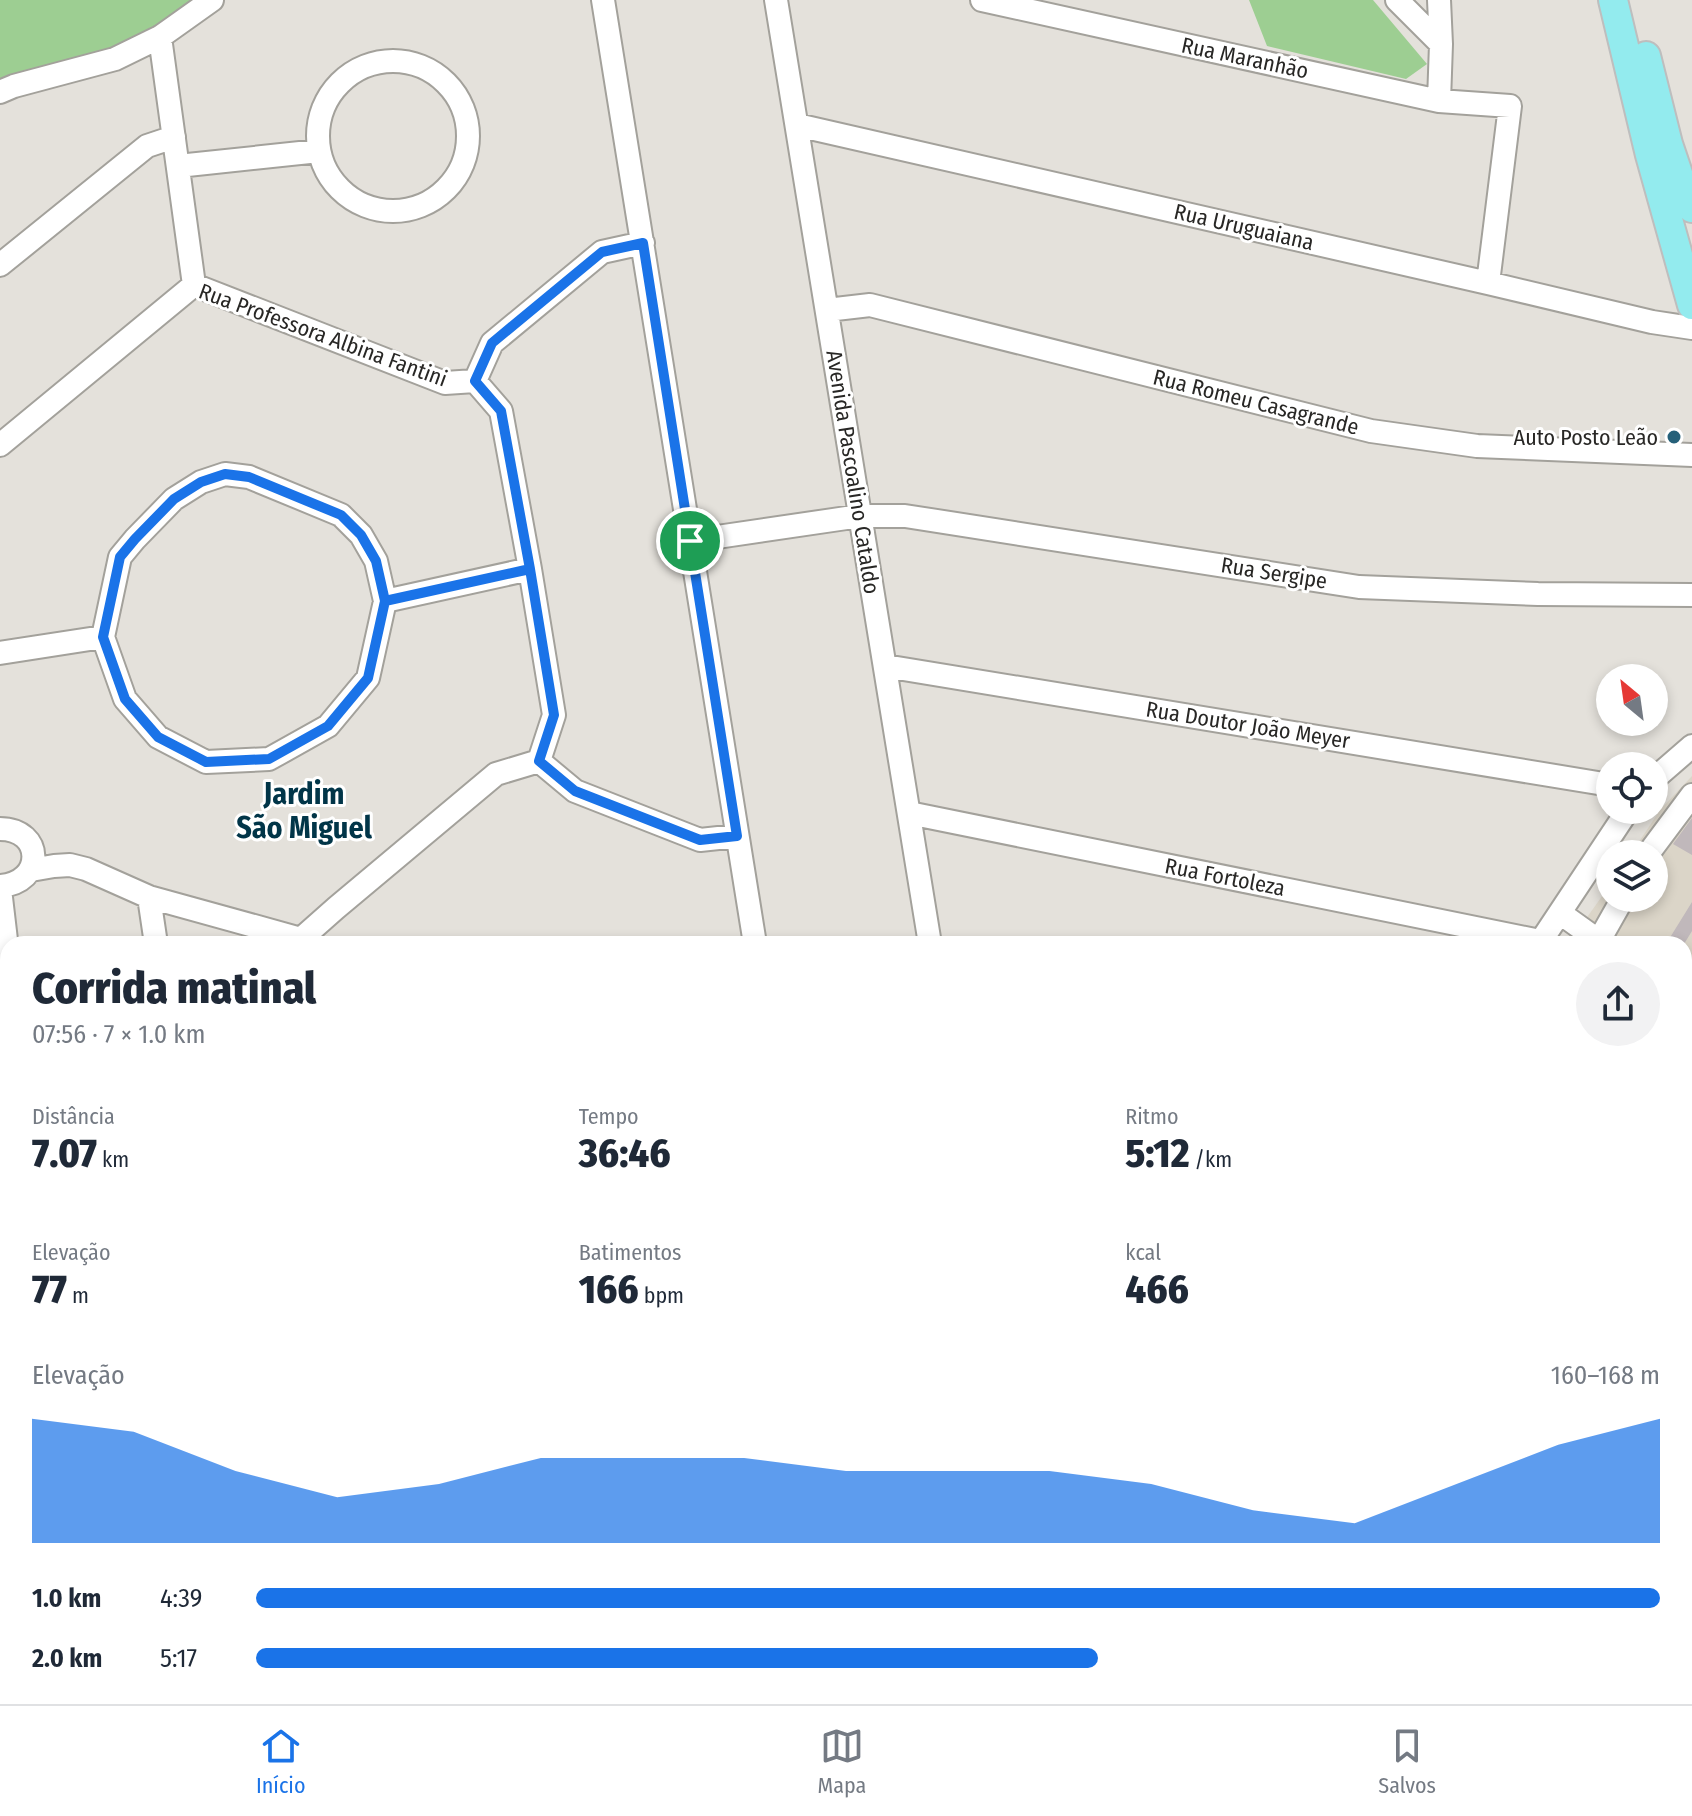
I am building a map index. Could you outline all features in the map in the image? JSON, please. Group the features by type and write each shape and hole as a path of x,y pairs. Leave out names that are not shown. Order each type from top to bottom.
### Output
{"main road":[{"path":"1613,0 1650,155 1692,305"},
{"path":"1633,0 1668,144 1690,192"}],"street":[{"path":"0,92 115,59 160,37 212,0"},
{"path":"603,0 754,936"},
{"name":"Avenida Pascoalino Cataldo","path":"776,0 929,936"},
{"name":"Rua Maranhão","path":"982,0 1439,101 1510,106 1488,283"},
{"path":"1397,0 1441,44"},
{"path":"1439,0 1439,101"},
{"path":"160,37 194,285"},
{"path":"388,61 414,64 437,75 455,93 466,115 468,141 463,164 451,185 432,201 410,210 386,212 352,199 327,174 319,151 318,125 326,101 342,81 363,67 388,61"},
{"name":"Rua Uruguaiana","path":"797,125 1652,322 1692,328"},
{"path":"0,265 147,146 174,137"},
{"path":"178,166 319,151"},
{"name":"Rua Professora Albina Fantini","path":"0,445 194,285 445,383 475,381 492,343 602,252 643,243"},
{"name":"Rua Romeu Casagrande","path":"827,310 870,305 1371,431 1477,446 1692,455"},
{"path":"475,381 501,411 530,569 554,715 539,761"},
{"path":"225,474 249,477 341,515 361,535 376,561 385,601 368,678 328,726 269,759 206,762 158,737 125,699 103,637 120,557 174,499 201,482 225,474"},
{"name":"Rua Sergipe","path":"690,541 860,516 905,516 1359,587 1538,594 1692,595"},
{"path":"385,601 530,569"},
{"path":"0,653 103,637"},
{"name":"Rua Doutor João Meyer","path":"885,666 1596,783"},
{"path":"1668,767 1692,746"},
{"path":"539,761 575,791 700,840 737,836"},
{"path":"308,936 336,908 496,774 539,761"},
{"path":"1658,840 1692,795"},
{"name":"Rua Fortoleza","path":"909,813 1506,936"},
{"path":"1545,936 1619,824"},
{"path":"0,829 12,829 23,834 31,845 34,858 31,870 23,880 0,887 6,936"},
{"path":"31,870 70,865 86,869 149,897 282,936"},
{"path":"149,897 155,936"},
{"path":"1601,936 1615,912"},
{"path":"1560,913 1590,936"}],"shaded area":[{"path":"1692,776 1692,936 1574,936 1596,905 1596,912 1668,912 1668,840 1640,840 1651,824 1668,824 1668,802"}],"green space":[{"path":"0,0 207,0 163,35 0,93"},
{"path":"1249,0 1373,0 1427,64 1406,79 1267,46"}],"building":[{"path":"1692,818 1692,855 1673,844"},
{"path":"1692,902 1692,931 1689,936 1671,936"}],"place":[{"name":"Auto Posto Leão","path":"1674,437"}],"district":[{"name":"Jardim São Miguel","path":"304,811"}],"route":[{"path":"690,541 643,243 602,252 492,343 475,381 501,411 530,569 458,585 385,601 376,561 361,535 341,515 249,477 225,474 201,482 174,499 120,557 103,637 125,699 158,737 206,762 269,759 328,726 368,678 385,601 530,569 554,715 539,761 575,791 700,840 737,836 690,541"}]}
